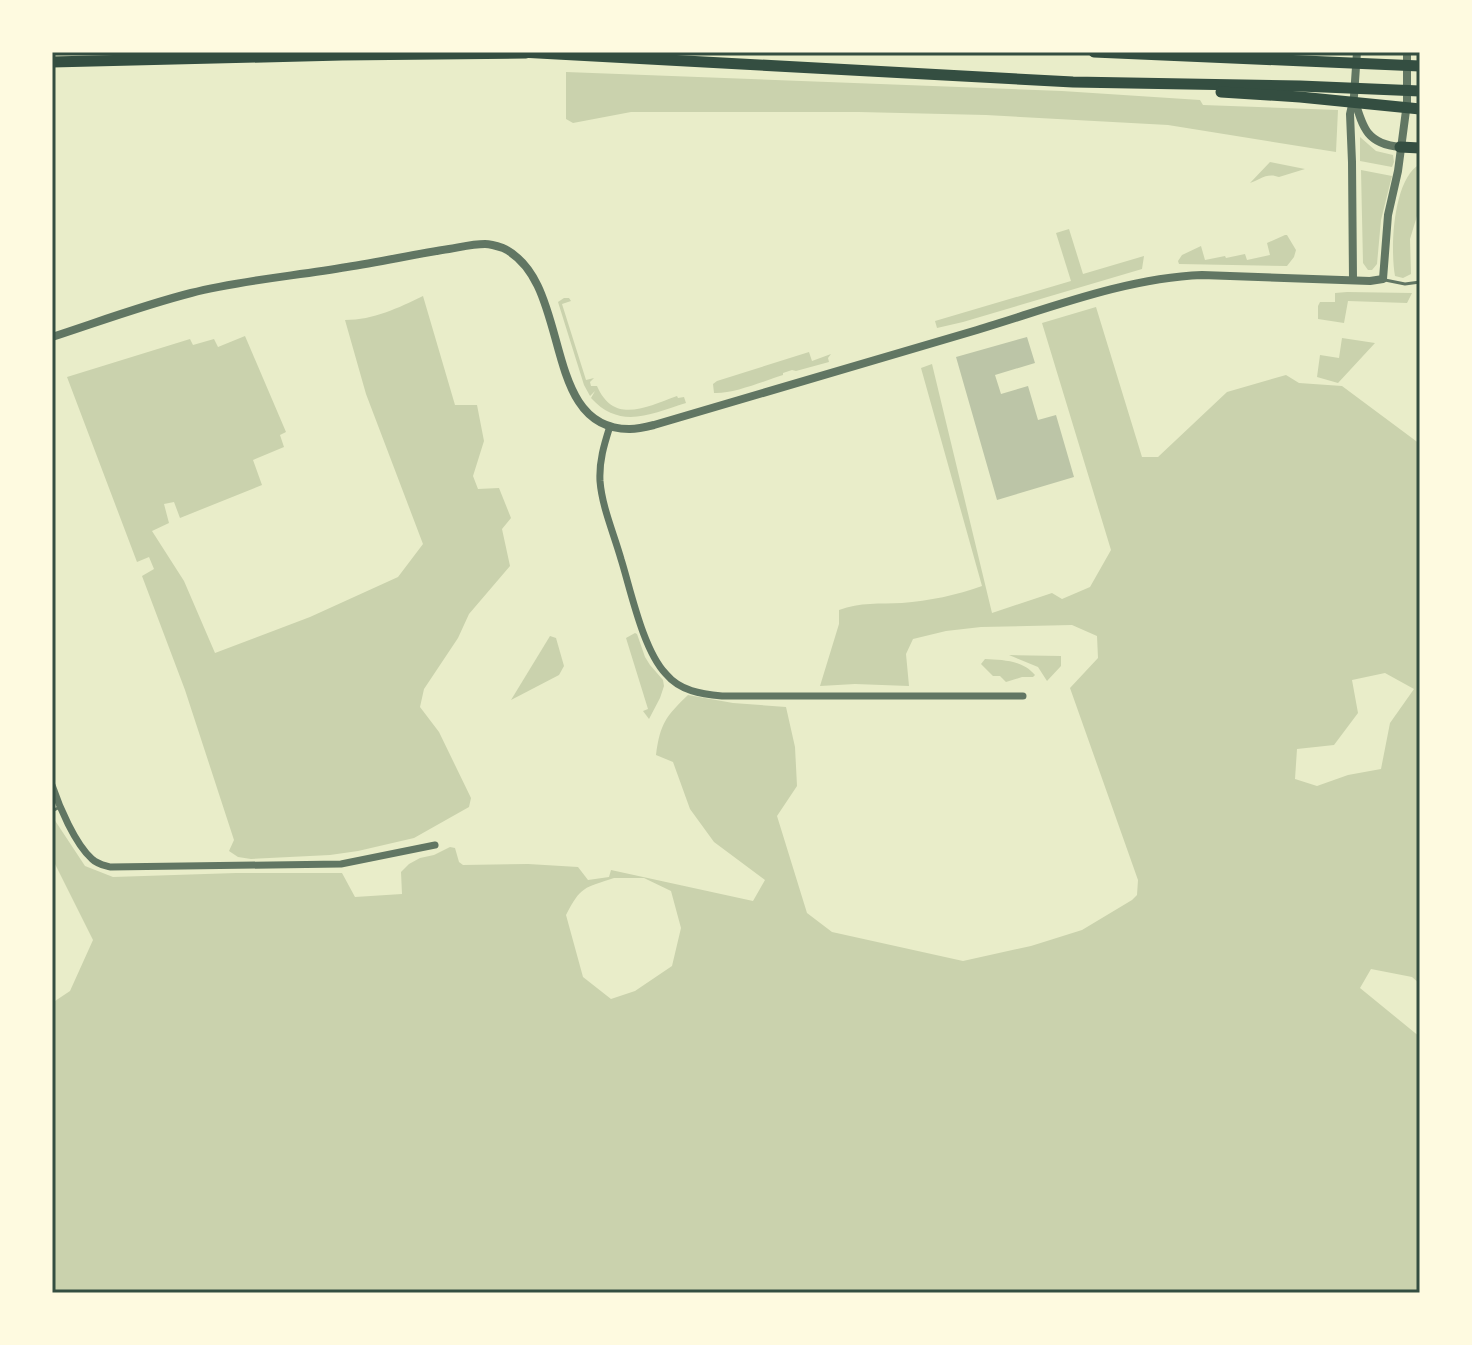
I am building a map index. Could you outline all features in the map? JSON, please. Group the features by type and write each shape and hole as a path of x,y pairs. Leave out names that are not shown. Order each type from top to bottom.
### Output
{"main road":[{"path":"520,52 1073,82 1300,97 1420,109"},
{"path":"1094,52 1420,64"},
{"path":"52,62 543,53"},
{"path":"1073,82 1420,91"},
{"path":"1400,147 1420,148"}],"street":[{"path":"1353,280 1357,52"},
{"path":"52,337 213,288 439,250 492,245 513,255 526,266 537,282 567,379 577,400 594,418 610,426 633,429 1154,280 1202,275 1383,279 1388,215 1398,171 1409,80 1407,52"},
{"path":"1355,115 1373,138 1386,145 1400,147"},
{"path":"610,426 600,460 600,484 606,511 645,635 656,662 674,683 690,691 722,696 1023,696"},
{"path":"52,785 56,809 82,846 91,858 110,867 341,864 435,845"}],"lane":[{"path":"1383,279 1405,284 1420,282"}],"green space":[{"path":"566,72 1062,91 1200,100 1203,105 1338,110 1336,152 1168,125 986,115 631,112 573,123 566,119"},
{"path":"1360,137 1376,151 1393,155 1392,167 1360,161"},
{"path":"1270,162 1305,169 1279,177 1267,176 1250,183"},
{"path":"1420,164 1420,213 1410,239 1411,274 1403,278 1395,276 1396,215 1404,184"},
{"path":"1361,170 1392,176 1381,220 1377,264 1372,270 1368,270 1363,263"},
{"path":"1069,229 1083,274 1144,256 1142,269 937,328 935,321 1071,281 1056,233"},
{"path":"1285,235 1296,250 1287,266 1179,264 1178,261 1182,255 1201,246 1205,260 1245,254 1247,260 1270,255 1267,243"},
{"path":"1335,293 1412,293 1407,303 1348,301 1344,323 1318,319 1320,302 1335,302"},
{"path":"423,296 455,405 477,405 484,441 473,476 478,489 499,488 511,518 502,529 510,566 469,614 458,638 424,689 420,707 439,732 471,798 469,807 414,838 358,851 251,859 238,857 229,851 234,840 185,690 142,576 154,569 149,557 137,562 67,377 190,339 193,345 214,339 218,347 245,336 286,432 280,435 284,447 253,460 262,485 180,518 174,502 164,504 169,523 152,531 184,581 215,653 310,617 398,577 423,544 366,394 345,320 376,316"},
{"path":"564,298 571,301 562,304 586,380 594,378 591,386 597,386 612,406 632,410 677,396 684,397 686,403 636,417 613,414 602,408 591,398 595,391 590,396 584,385 558,302"},
{"path":"1096,307 1142,457 1158,457 1227,392 1286,375 1299,383 1342,386 1420,444 1420,984 1412,977 1371,969 1360,988 1420,1037 1420,1293 52,1293 52,1003 70,991 93,940 52,858 52,816 85,866 113,877 342,873 355,897 402,894 401,872 409,864 450,847 455,848 463,865 578,867 588,880 609,877 611,870 753,901 765,880 714,842 690,809 673,762 656,755 665,721 688,695 733,703 786,707 795,747 797,786 777,816 807,913 832,932 963,961 1031,946 1082,930 1132,900 1137,895 1138,880 1070,688 1098,658 1097,636 1072,625 946,631 913,639 906,654 909,686 820,686 839,624 839,610 933,599 982,586 921,368 932,364 992,613 1052,593 1062,599 1090,587 1111,550 1042,323","holes":["1385,673 1414,689 1390,723 1381,769 1348,775 1317,786 1295,779 1297,749 1334,745 1358,713 1352,680","614,878 644,878 671,891 681,928 672,966 635,991 611,999 583,977 566,915 584,889"]},
{"path":"1342,338 1375,343 1338,383 1317,377 1320,355 1339,358"},
{"path":"809,352 812,361 831,354 829,362 792,370 739,389 714,393 713,384 717,381"},
{"path":"635,633 645,657 663,680 664,686 649,719 643,711 648,709 626,638"},
{"path":"550,636 556,638 564,666 559,675 511,700"},
{"path":"1009,655 1061,656 1061,666 1047,681 1038,667"},
{"path":"985,659 1018,664 1035,675 1006,682 1000,676 993,676 981,664"}],"building":[{"path":"1027,337 1035,363 995,375 1001,394 1028,386 1038,420 1056,415 1074,477 997,500 956,357"}]}
